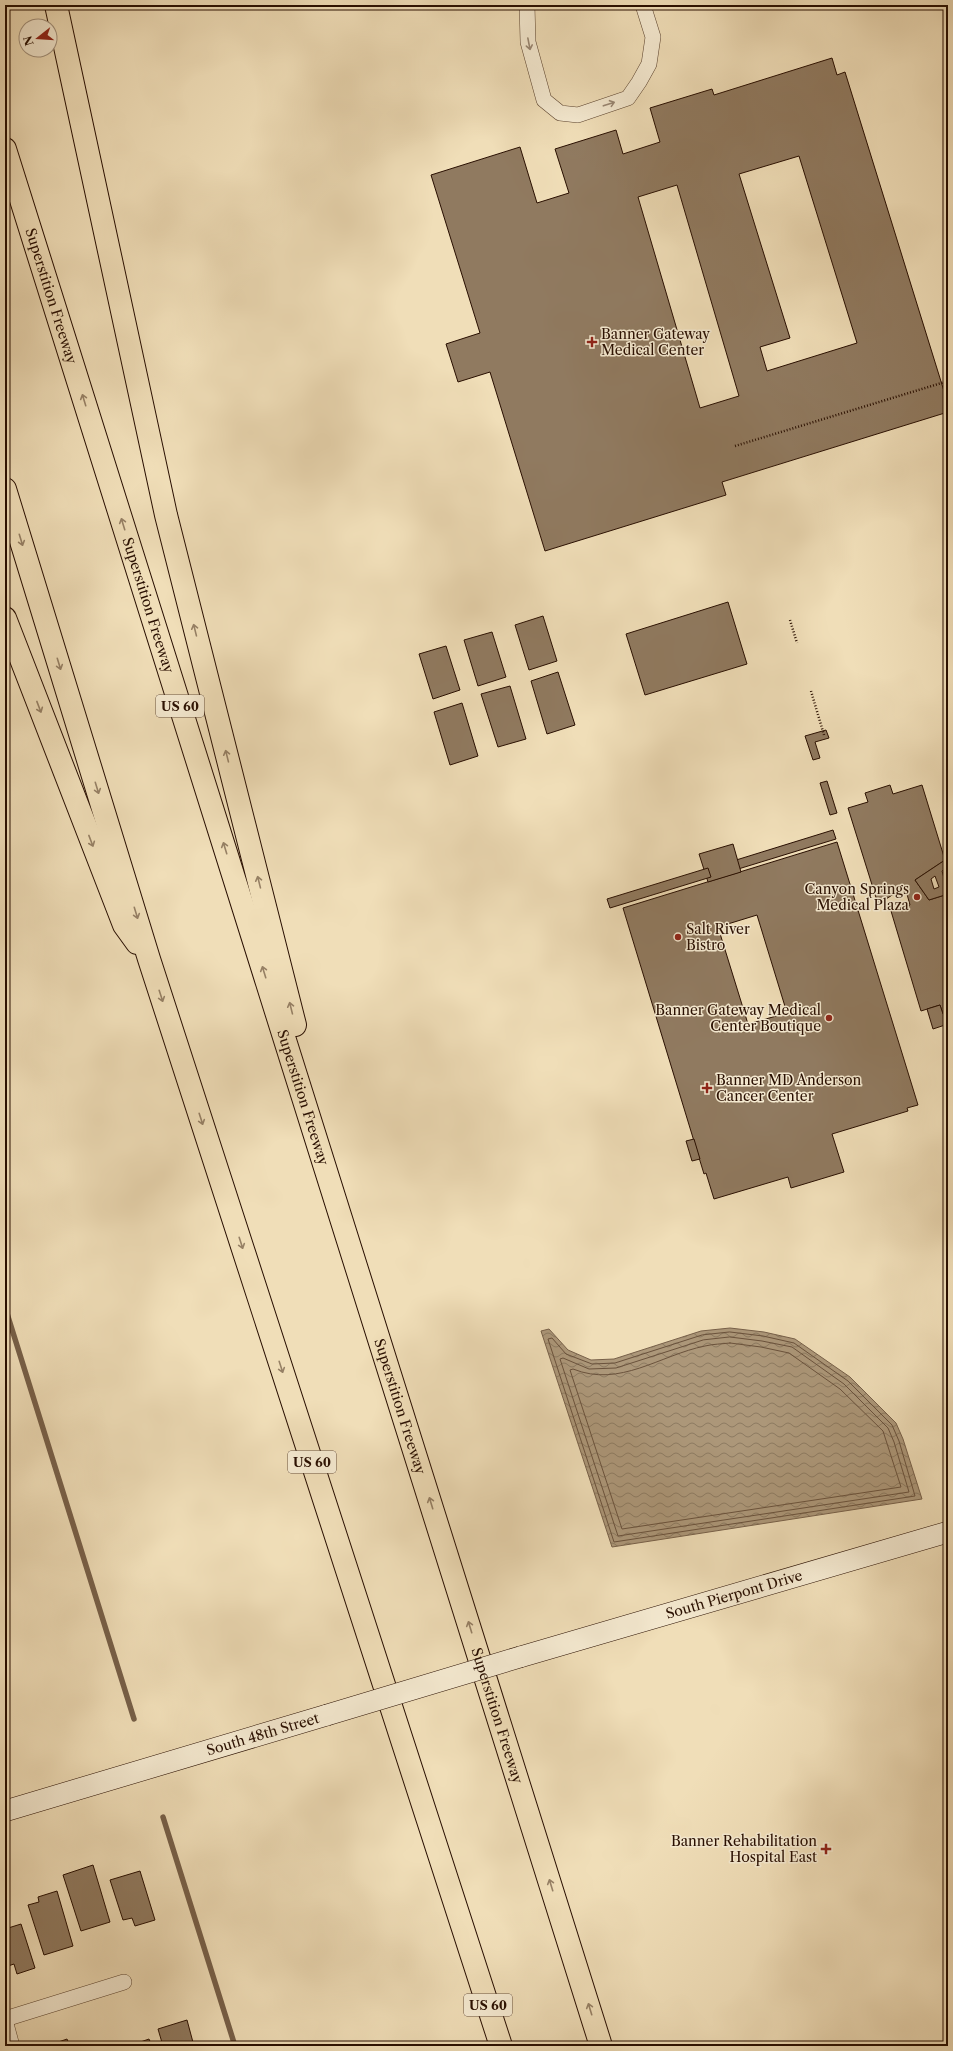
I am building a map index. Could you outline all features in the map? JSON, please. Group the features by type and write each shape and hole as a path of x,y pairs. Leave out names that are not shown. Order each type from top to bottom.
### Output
{"highway":[{"path":"56,5 166,515 355,1263"},
{"name":"Superstition Freeway","path":"5,149 602,2046"},
{"name":"US 60","path":"5,489 149,959 501,2046"},
{"path":"5,618 124,925 149,959"},
{"path":"476,1965 497,2046"}],"street":[{"path":"527,5 528,42 544,100 560,113 578,115 628,98 639,82 649,64 653,37 643,5"},
{"name":"South Pierpont Drive","path":"520,1657 948,1532"},
{"name":"South 48th Street","path":"5,1811 520,1657"},
{"path":"12,2046 5,2020 124,1982"}],"path":[{"path":"735,446 948,381"},
{"path":"790,620 797,643"},
{"path":"812,691 824,734"}],"water":[{"path":"730,1328 764,1332 795,1339 850,1377 896,1423 903,1439 922,1499 612,1547 541,1331 549,1329 568,1350 591,1360 614,1359 701,1331"}],"building":[{"path":"832,58 837,75 845,72 948,404 948,412 722,482 726,495 545,551 490,372 458,382 446,344 480,333 431,175 520,147 537,203 569,193 555,149 616,130 623,154 660,142 650,108 712,89 714,95","holes":["799,156 857,343 767,371 760,347 790,338 739,174","677,185 739,396 700,408 638,197"]},
{"path":"728,602 747,664 645,695 626,634"},
{"path":"543,616 557,661 529,670 515,625"},
{"path":"492,632 506,677 478,686 464,640"},
{"path":"446,646 460,690 433,699 419,654"},
{"path":"558,672 575,725 547,734 531,681"},
{"path":"510,686 526,739 498,747 481,694"},
{"path":"462,703 478,756 450,765 434,712"},
{"path":"826,730 829,738 815,742 820,758 813,760 805,736"},
{"path":"827,781 837,813 830,815 820,783"},
{"name":"Canyon Springs Medical Plaza","path":"890,785 893,794 922,785 945,860 915,880 929,900 948,894 948,1012 943,1014 940,1005 921,1011 891,911 910,905 905,887 878,904 848,808 868,802 865,793"},
{"path":"833,830 836,839 735,870 733,861"},
{"name":"Banner Gateway Medical Center Boutique","path":"837,842 918,1105 907,1108 908,1111 832,1134 844,1172 791,1188 788,1177 714,1199 706,1173 704,1174 623,908","holes":["757,915 787,1013 748,1024 718,927"]},
{"path":"733,844 741,872 708,882 699,854"},
{"path":"948,858 948,874 946,868 942,871 946,885 948,884 948,894 929,900 915,880","holes":["935,876 939,887 934,889 931,879"]},
{"path":"708,868 711,877 610,908 607,899"},
{"path":"940,1005 943,1014 946,1013 948,1024 933,1029 927,1009"},
{"path":"694,1139 700,1159 692,1161 686,1141"},
{"path":"93,1865 110,1922 81,1931 63,1875"},
{"path":"140,1871 155,1920 135,1926 132,1918 123,1920 110,1880"},
{"path":"57,1891 73,1946 44,1955 28,1905 39,1902 38,1897"},
{"path":"21,1924 35,1968 17,1974 14,1964 5,1967 5,1929"},
{"path":"187,2020 194,2046 163,2046 158,2029"},
{"path":"67,2039 70,2046 47,2046"},
{"path":"149,2039 152,2046 129,2046"}],"waterway":[{"path":"5,1307 134,1719"},
{"path":"163,1817 235,2046"}],"place":[{"name":"Banner Gateway Medical Center","path":"592,342"},
{"name":"Canyon Springs Medical Plaza","path":"917,897"},
{"name":"Salt River Bistro","path":"678,937"},
{"name":"Banner Gateway Medical Center Boutique","path":"829,1018"},
{"name":"Banner MD Anderson Cancer Center","path":"707,1088"},
{"name":"Banner Rehabilitation Hospital East","path":"826,1849"}]}
